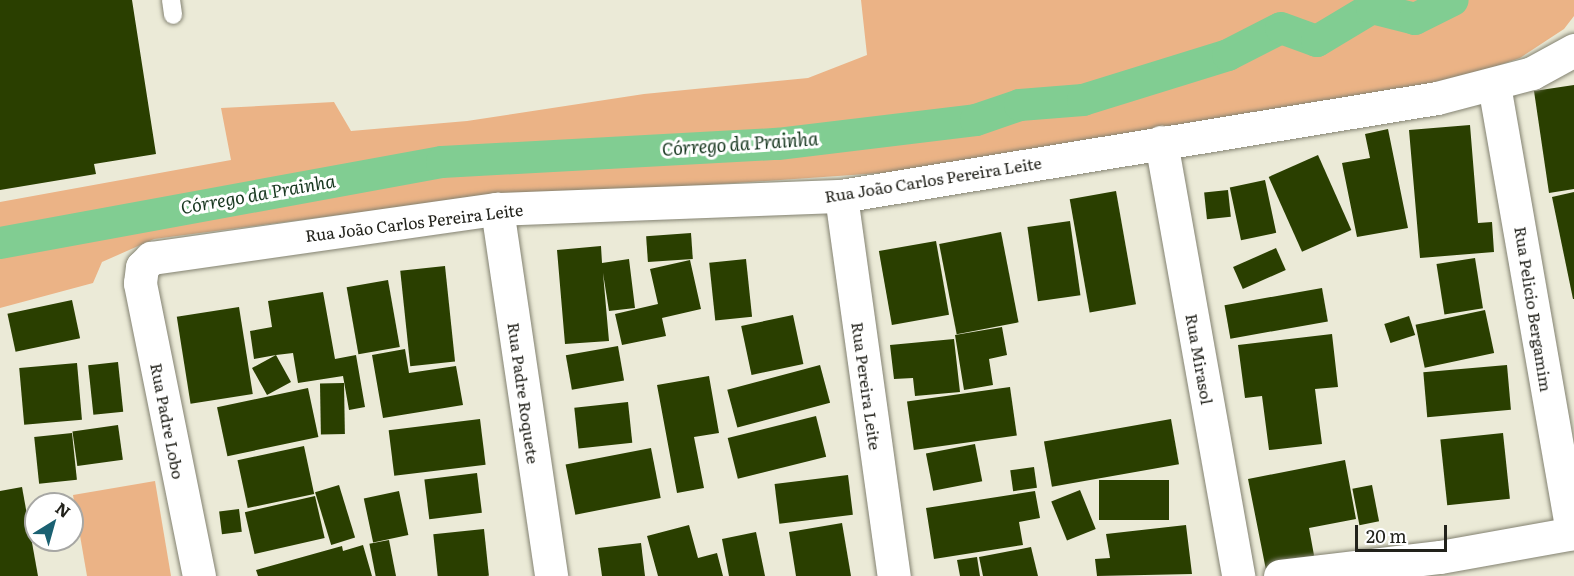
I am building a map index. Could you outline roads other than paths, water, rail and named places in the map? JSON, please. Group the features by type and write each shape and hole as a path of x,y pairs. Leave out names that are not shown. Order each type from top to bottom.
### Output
{"street":[{"name":"Rua João Carlos Pereira Leite","path":"142,267 156,256 497,209 841,196 1494,85 1532,73 1574,50"},
{"name":"Rua Pelicio Bergamim","path":"1494,85 1573,533"},
{"name":"Rua Mirasol","path":"1161,142 1238,576"},
{"name":"Rua Pereira Leite","path":"841,196 894,576"},
{"name":"Rua Padre Roquete","path":"497,209 551,576"},
{"name":"Rua Padre Lobo","path":"142,267 140,283 199,576"},
{"path":"1280,576 1441,567 1573,533"}],"waterway":[{"name":"Córrego da Prainha","path":"0,243 442,162 778,144 976,120 1020,105 1083,100 1228,55 1281,28 1317,41 1372,8 1415,19 1453,0"}]}
